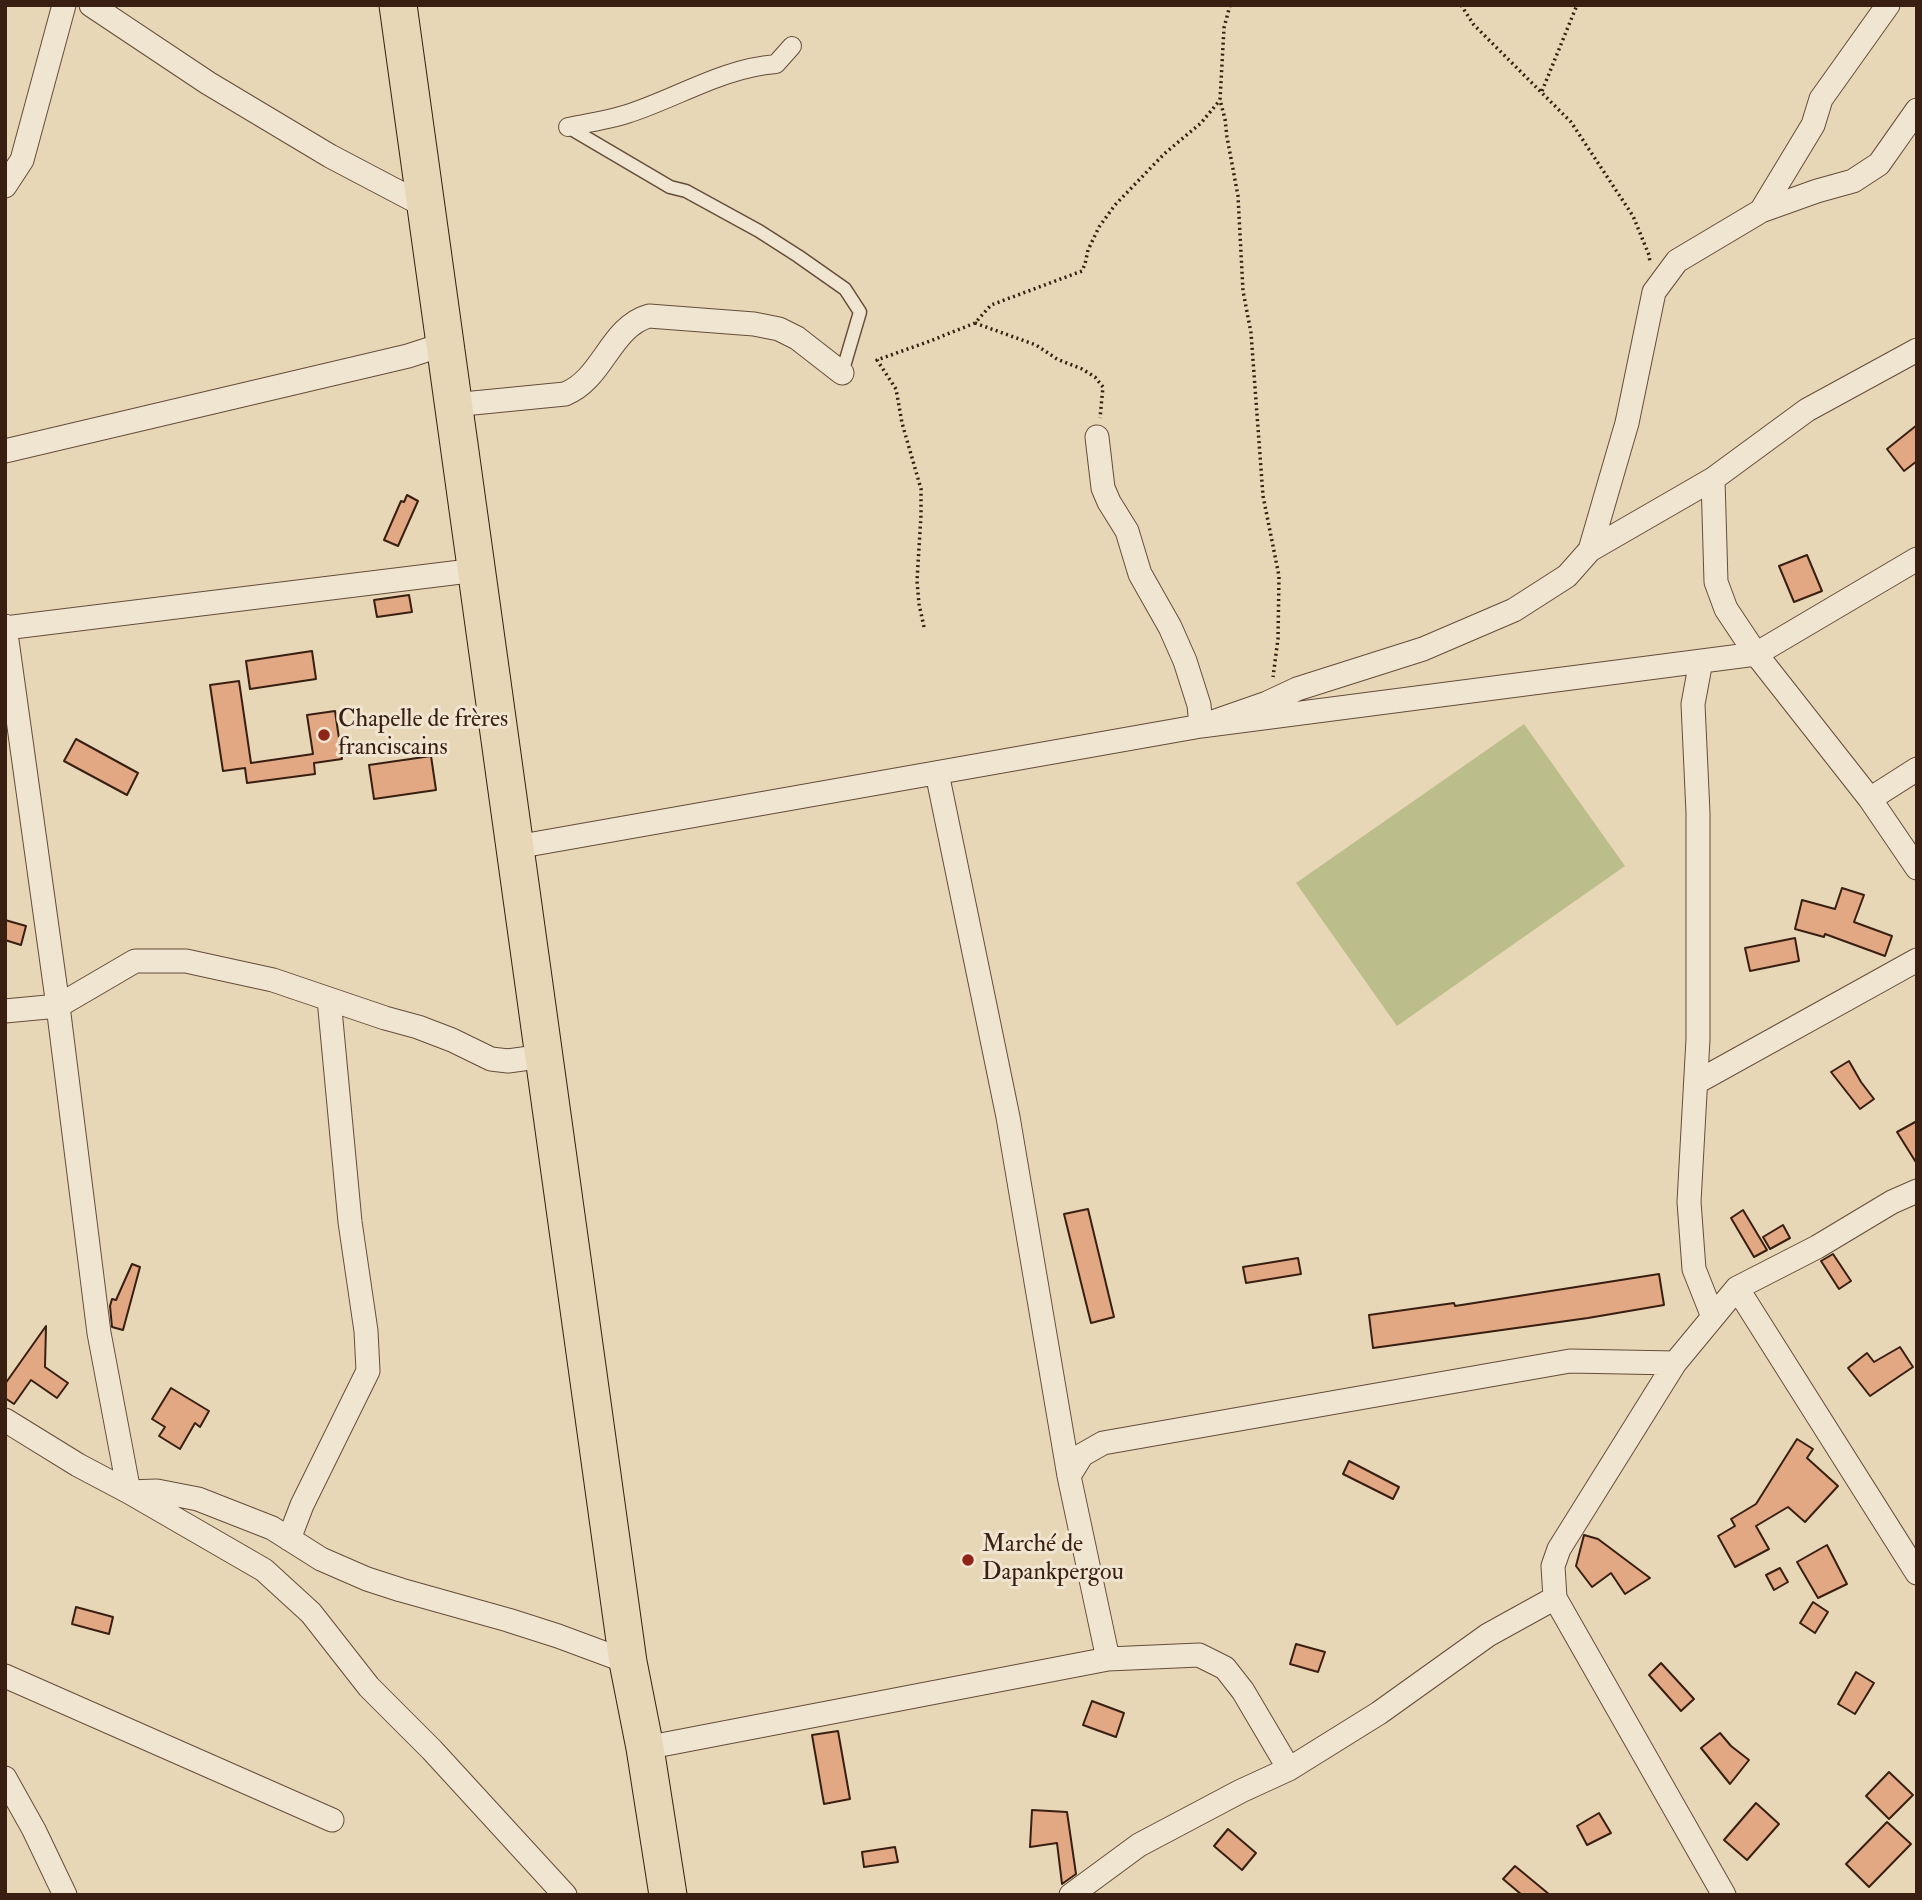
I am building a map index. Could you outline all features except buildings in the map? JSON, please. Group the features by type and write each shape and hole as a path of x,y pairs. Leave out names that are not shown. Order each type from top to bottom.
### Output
{"main road":[{"path":"398,5 628,1662 645,1748 667,1895"}],"street":[{"path":"5,186 22,160 64,5"},
{"path":"91,5 208,83 330,156 425,206"},
{"path":"1761,211 1813,125 1821,99 1888,5"},
{"path":"568,127 627,114 708,82 762,65 776,64 792,46"},
{"path":"1590,550 1627,423 1654,292 1677,261 1761,211 1853,181 1879,164 1917,110"},
{"path":"453,405 565,394 576,390 587,381 628,326 649,316 754,324 779,329 797,338 842,373"},
{"path":"5,451 383,362 445,344"},
{"path":"1201,726 1267,703 1297,689 1423,649 1514,610 1567,576 1590,550 1713,479 1807,410 1917,350"},
{"path":"1097,437 1103,488 1126,531 1140,574 1170,627 1185,661 1199,705 1201,726"},
{"path":"1713,479 1716,582 1726,609 1756,654 1870,799 1917,868"},
{"path":"516,847 1201,726 1756,654 1917,559"},
{"path":"129,1492 99,1333 58,1006 5,627 477,570"},
{"path":"1701,661 1693,704 1699,813 1697,1082 1689,1202 1694,1269 1713,1317"},
{"path":"1870,799 1917,769"},
{"path":"937,773 1008,1117 1069,1476 1108,1659"},
{"path":"1697,1082 1917,960"},
{"path":"5,1011 58,1006 135,961 186,961 273,980 418,1027 491,1059 508,1061 544,1056"},
{"path":"289,1539 302,1505 368,1371 366,1331 349,1223 329,999"},
{"path":"1724,1895 1555,1598 1553,1566 1559,1549 1675,1363 1737,1288 1817,1247 1892,1202 1917,1191"},
{"path":"1737,1288 1917,1573"},
{"path":"1069,1476 1082,1455 1103,1443 1570,1362 1675,1363"},
{"path":"5,1420 78,1465 264,1570 311,1613 369,1687 432,1750 565,1895"},
{"path":"129,1492 157,1491 198,1499 255,1520 321,1559 368,1579 558,1636 628,1662"},
{"path":"1071,1895 1139,1844 1289,1769 1379,1713 1488,1635 1555,1598"},
{"path":"645,1748 1108,1659 1199,1655 1225,1668 1243,1691 1289,1769"},
{"path":"5,1676 332,1820"},
{"path":"5,1778 65,1895"}],"lane":[{"path":"568,127 670,187 686,191 759,231 845,289 860,312 842,373"}],"path":[{"path":"1230,5 1224,28 1220,100 1238,196 1243,291 1251,333 1263,496 1279,576 1275,670 1267,703"},
{"path":"1461,5 1474,25 1571,122 1633,216 1649,255 1654,292"},
{"path":"1542,91 1577,5"},
{"path":"924,627 917,581 922,515 921,489 902,423 896,389 877,360 975,323 992,305 1082,271 1099,227 1115,205 1164,154 1201,122 1220,100"},
{"path":"975,323 1036,345 1057,359 1096,377 1103,387 1097,437"}],"green space":[{"path":"1524,724 1625,866 1397,1026 1296,883"}],"place":[{"name":"Chapelle de frères franciscains","path":"324,735"},
{"name":"Marché de Dapankpergou","path":"968,1560"}]}
